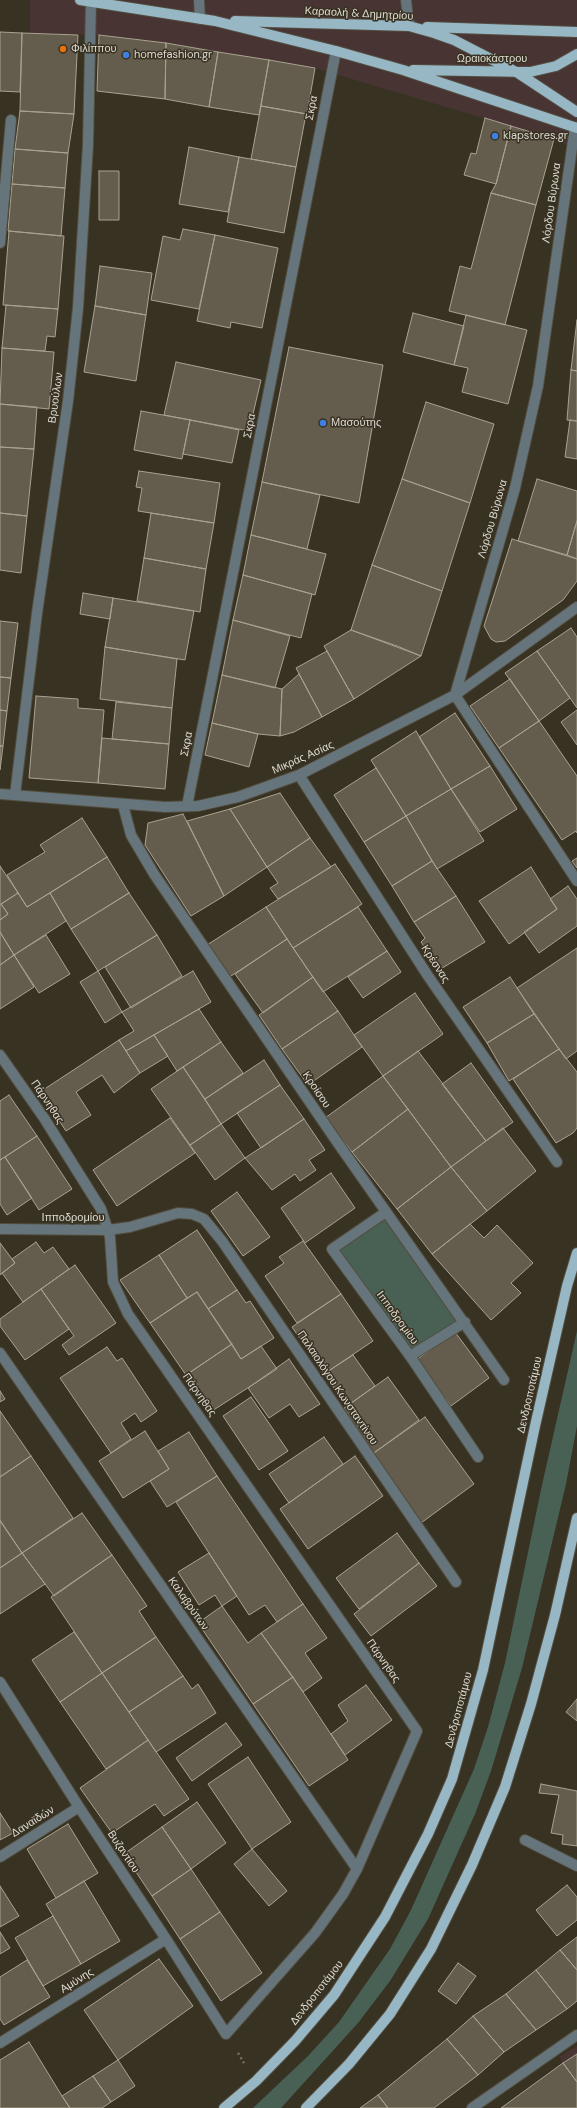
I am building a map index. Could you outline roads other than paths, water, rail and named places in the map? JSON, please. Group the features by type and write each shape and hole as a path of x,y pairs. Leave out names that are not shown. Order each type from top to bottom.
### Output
{"main road":[{"name":"Καραολή & Δημητρίου","path":"80,0 200,18 336,51 403,70 576,128"},
{"name":"Καραολή & Δημητρίου","path":"215,21 409,26 454,40 518,73 577,112"},
{"path":"409,26 577,32"},
{"name":"Ωραιοκάστρου","path":"403,70 530,72 556,66 577,54"},
{"name":"Δενδροποτάμου","path":"224,2108 256,2081 314,2019 334,1995 365,1950 408,1874 452,1779 474,1706 488,1650 535,1426 567,1286 577,1253"},
{"path":"306,2108 367,2043 398,2002 431,1949 472,1865 505,1787 531,1704 555,1615 577,1518"}],"street":[{"path":"199,0 200,18"},
{"path":"406,0 409,26"},
{"name":"Βρυούλων","path":"15,795 37,613 72,372 78,308 88,145 90,1"},
{"name":"Σκρα","path":"187,806 336,51"},
{"path":"0,243 10,120"},
{"name":"Λόρδου Βύρωνα","path":"455,695 515,488 538,386 576,128"},
{"name":"Μικράς Ασίας","path":"0,794 123,804 187,806 211,803 238,797 299,775 455,695 577,607"},
{"path":"455,695 577,881"},
{"name":"Κρέσνας","path":"299,775 428,976 557,1162"},
{"name":"Κροίσου","path":"123,804 131,835 154,874 386,1212 465,1322 504,1380"},
{"name":"Πάρνηθας","path":"0,1055 89,1189 105,1217 108,1230 113,1282 128,1314 417,1731 357,1869"},
{"name":"Ιπποδρομίου","path":"386,1212 332,1249 410,1356 478,1457"},
{"name":"Ιπποδρομίου","path":"0,1229 108,1230 134,1226 171,1214 192,1214"},
{"name":"Παλαιολόγου Κωνσταντίνου","path":"192,1214 204,1220 222,1241 456,1582"},
{"path":"410,1356 465,1322"},
{"name":"Καλαβρύτων","path":"0,1353 357,1869"},
{"name":"Βυζαντίου","path":"0,1682 226,2034 315,1933 343,1894 357,1869"},
{"name":"Δαναϊδών","path":"0,1857 79,1807"},
{"path":"525,1840 577,1866"},
{"name":"Αμύνης","path":"0,2043 166,1939"},
{"path":"472,2108 577,2035"}],"place":[{"name":"Φιλίππου","path":"63,49"},
{"name":"homefashion.gr","path":"126,55"},
{"name":"klapstores.gr","path":"495,136"},
{"name":"Μασούτης","path":"323,423"}]}
